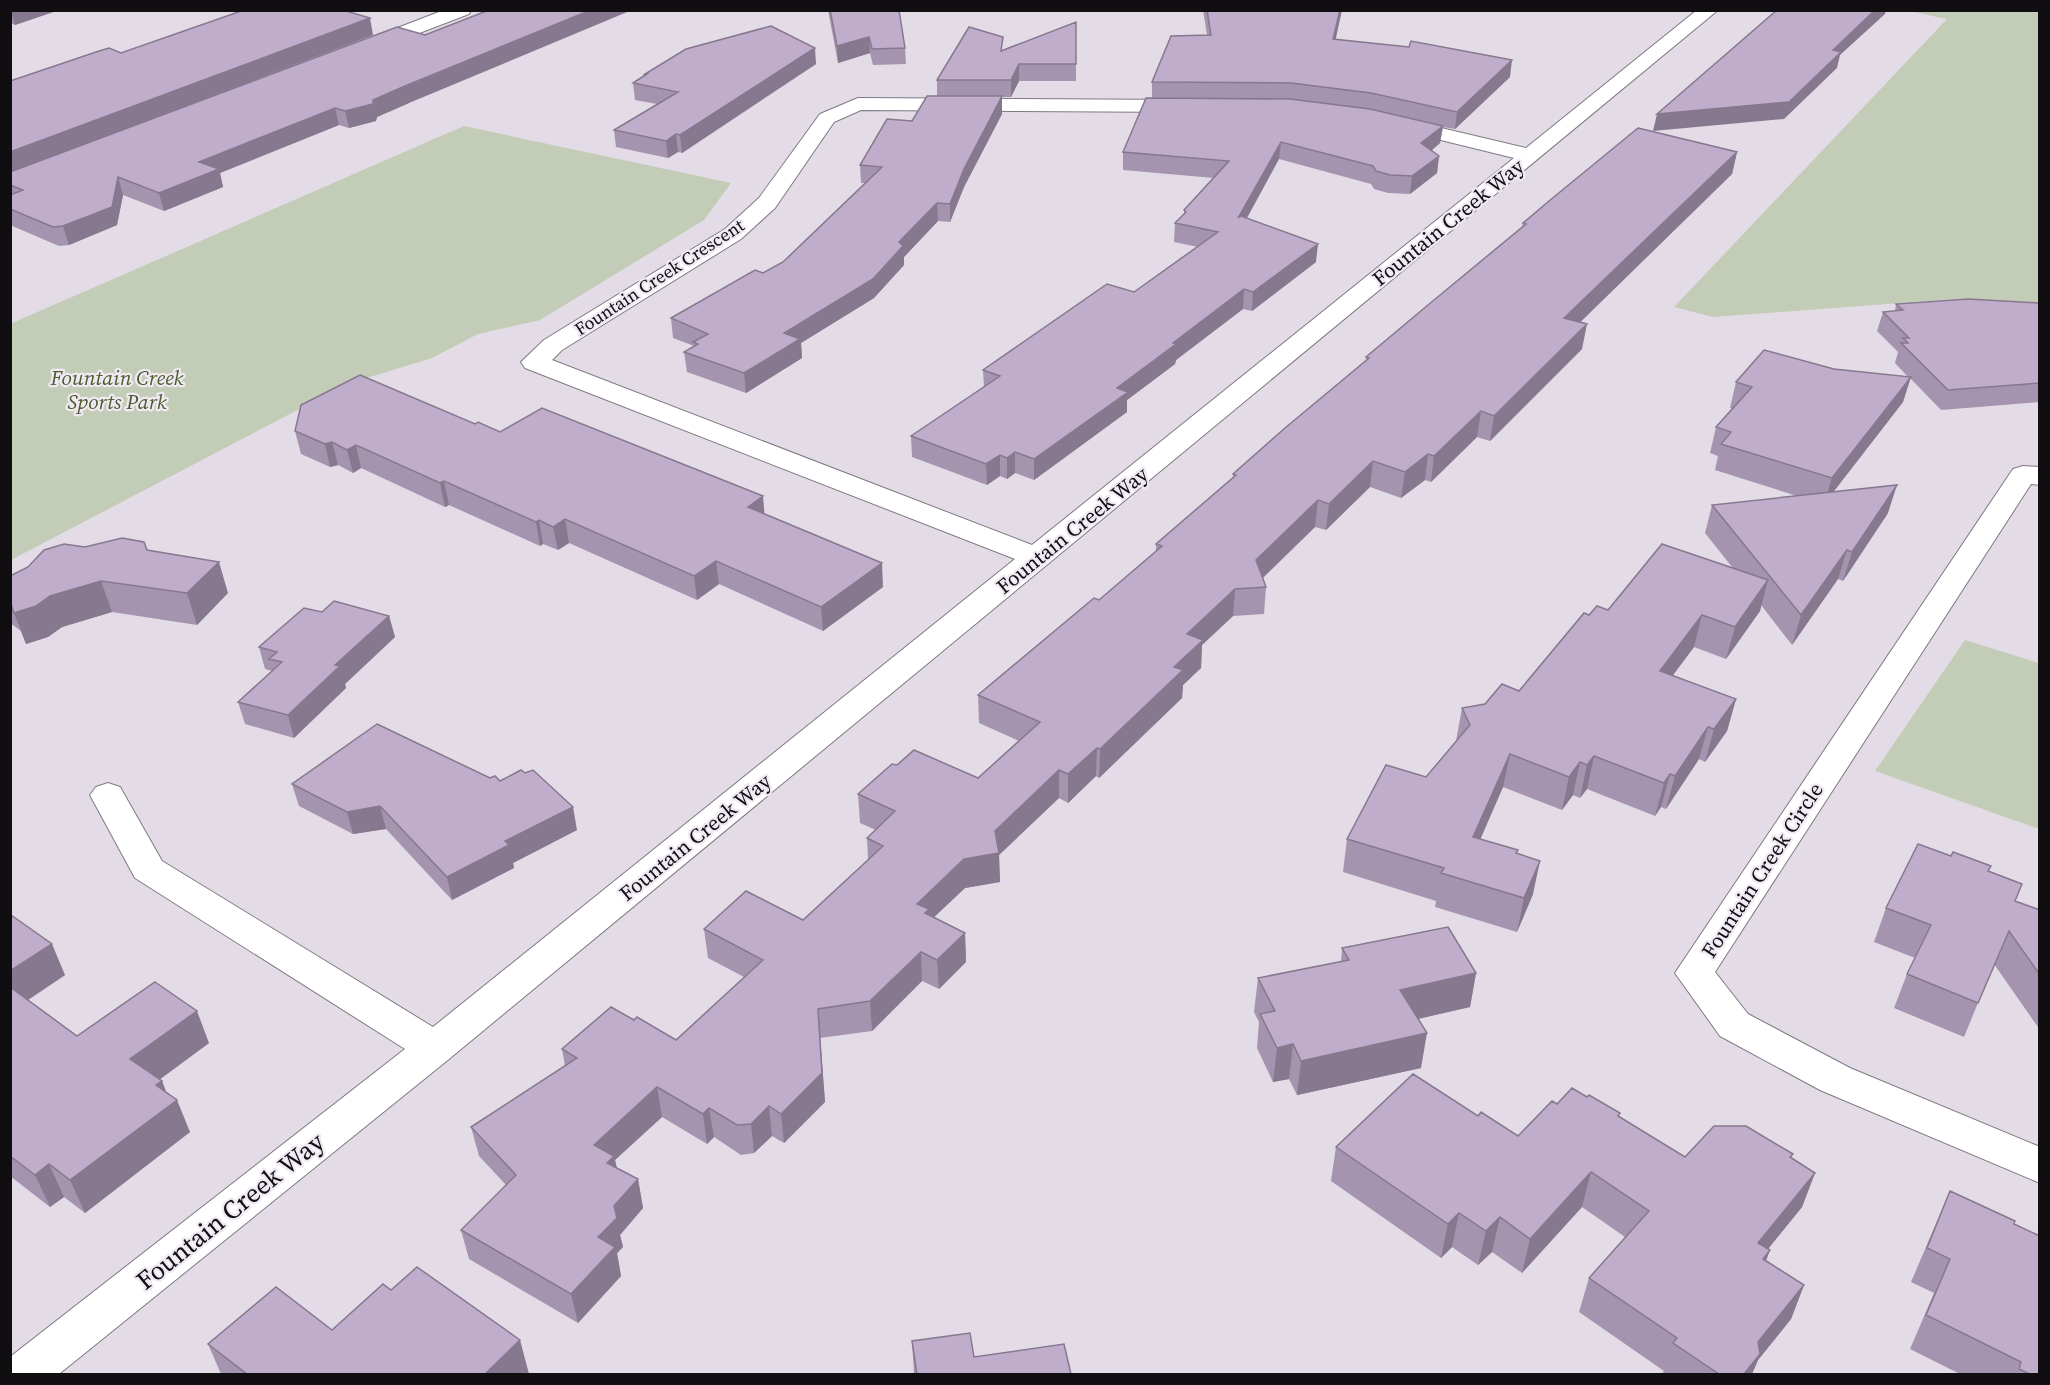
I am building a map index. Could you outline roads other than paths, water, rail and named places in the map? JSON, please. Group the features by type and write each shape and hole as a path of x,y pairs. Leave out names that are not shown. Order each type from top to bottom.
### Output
{"street":[{"path":"413,10 440,18"},
{"path":"352,52 462,10"},
{"name":"Fountain Creek Way","path":"25,1374 435,1048 1709,10"},
{"name":"Fountain Creek Crescent","path":"1038,558 534,362 553,345 733,234 767,203 827,118 858,104 1214,106"},
{"path":"1378,120 1529,155"},
{"name":"Fountain Creek Circle","path":"2040,476 2023,476 1694,973 1734,1025 1835,1079 2040,1166"},
{"path":"108,795 148,869 435,1048"}],"park label":[{"name":"Fountain Creek Sports Park","path":"117,389"}]}
